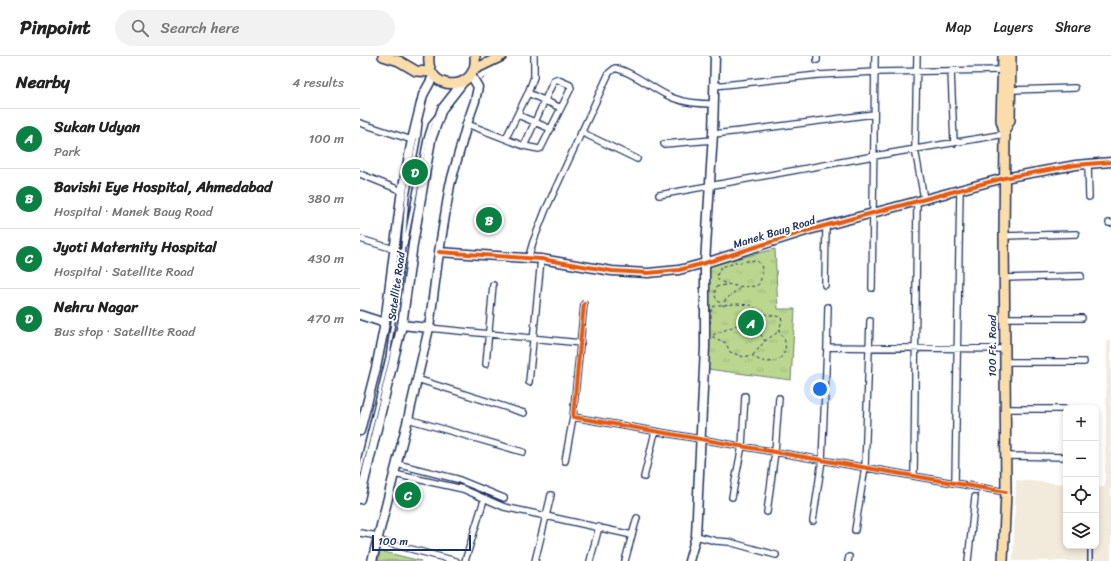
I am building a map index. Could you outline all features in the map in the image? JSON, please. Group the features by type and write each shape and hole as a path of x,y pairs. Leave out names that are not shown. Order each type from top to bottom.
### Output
{"main road":[{"path":"383,56 416,71 433,73"},
{"path":"429,56 433,73 442,82 448,84 453,84 502,56"},
{"path":"470,75 476,56"},
{"name":"100 Ft. Road","path":"1003,56 1001,120 1005,132 1004,409 1006,492 1003,561"},
{"name":"100 Ft. Road","path":"1005,132 1010,120 1011,56"}],"street":[{"path":"506,138 518,115 534,77 534,56"},
{"path":"689,561 696,536 705,347 705,263 713,137 715,56"},
{"path":"872,288 875,56"},
{"path":"914,476 915,348 921,200 915,149 916,56"},
{"path":"528,258 532,242 546,209 609,73 614,68 633,75 673,98 688,102 714,104"},
{"path":"714,86 818,75 875,72 1002,70"},
{"path":"951,71 954,143"},
{"name":"Satellite Road","path":"360,431 376,368 385,323 402,191 412,140 423,95 433,73"},
{"name":"Satellite Road","path":"360,499 402,325 413,244 431,140 442,109 470,75"},
{"path":"372,561 418,379 429,328 438,252 450,185 478,87 470,75"},
{"path":"467,124 524,146 539,149 541,148 551,129 571,88 570,85 555,79 524,146"},
{"path":"1011,90 1075,88"},
{"path":"528,93 561,108"},
{"path":"664,144 874,114"},
{"path":"518,115 551,129"},
{"path":"360,123 412,140"},
{"path":"581,132 638,159"},
{"path":"659,195 954,143 1005,132"},
{"name":"Manek Baug Road","path":"438,252 528,258 612,271 648,273 679,270 809,230 1004,178 1088,164 1111,162"},
{"path":"1088,164 1089,197"},
{"path":"360,174 402,191"},
{"path":"955,483 960,190"},
{"path":"825,285 826,226"},
{"path":"1004,236 1076,234"},
{"path":"360,239 394,249"},
{"path":"529,382 532,338 541,260"},
{"path":"1004,278 1081,276"},
{"path":"486,364 493,285"},
{"path":"565,461 573,417 584,304"},
{"path":"813,521 822,460 828,307"},
{"path":"361,316 385,323"},
{"path":"1004,318 1082,318"},
{"path":"855,530 865,467 870,321"},
{"path":"402,325 581,343"},
{"path":"827,347 1004,349"},
{"path":"1004,362 1084,362"},
{"path":"418,379 524,413"},
{"path":"732,497 742,446 745,396"},
{"path":"767,512 775,452 779,398"},
{"path":"1004,409 1063,409"},
{"path":"573,417 1006,492"},
{"path":"408,419 523,452"},
{"path":"644,477 655,432"},
{"path":"1005,456 1063,457"},
{"path":"397,464 457,479 504,498"},
{"path":"394,474 463,489 504,507 632,535"},
{"path":"535,561 551,495"},
{"path":"968,561 975,497"},
{"path":"465,561 483,503"},
{"path":"625,561 637,518"},
{"path":"590,561 599,528"},
{"path":"360,533 456,561"},
{"path":"696,536 716,541 730,542 776,555"}],"lane":[{"path":"402,259 407,197 418,140 423,95"},
{"path":"360,472 388,357 402,259 426,139 431,123 442,109"},
{"path":"1090,549 1090,561"}],"path":[{"path":"724,306 717,301 714,292 716,287 726,285 757,286 760,282 761,265 759,262 754,260 721,267 717,275 718,280 726,285"},
{"path":"724,306 725,300 741,286"},
{"path":"717,305 751,305 760,313 781,317 782,320 779,331 765,341 752,355 744,357 730,352 726,343 711,336 708,332 711,320 711,308 717,305"},
{"path":"707,336 711,336 751,319 760,313"},
{"path":"751,319 765,341"},
{"path":"752,355 763,362 773,362 782,357 785,352 785,342 779,331"}],"shaded area":[{"path":"1107,341 1111,341 1111,561 1013,561 1016,480 1063,484 1063,549 1099,549 1099,487 1105,487"}],"green space":[{"path":"775,249 778,309 795,309 791,380 707,369 708,266"},
{"path":"380,551 421,561 378,561"}],"cycle path":[{"path":"439,252 541,259 612,271 648,273 679,270 809,230 1004,178 1076,165 1111,162"},
{"path":"584,304 573,417 1006,492"}],"place":[{"name":"Nehru Nagar","path":"415,172"},
{"name":"Bavishi Eye Hospital, Ahmedabad","path":"489,220"},
{"name":"Sukan Udyan","path":"751,323"},
{"name":"Jyoti Maternity Hospital","path":"408,495"}]}
